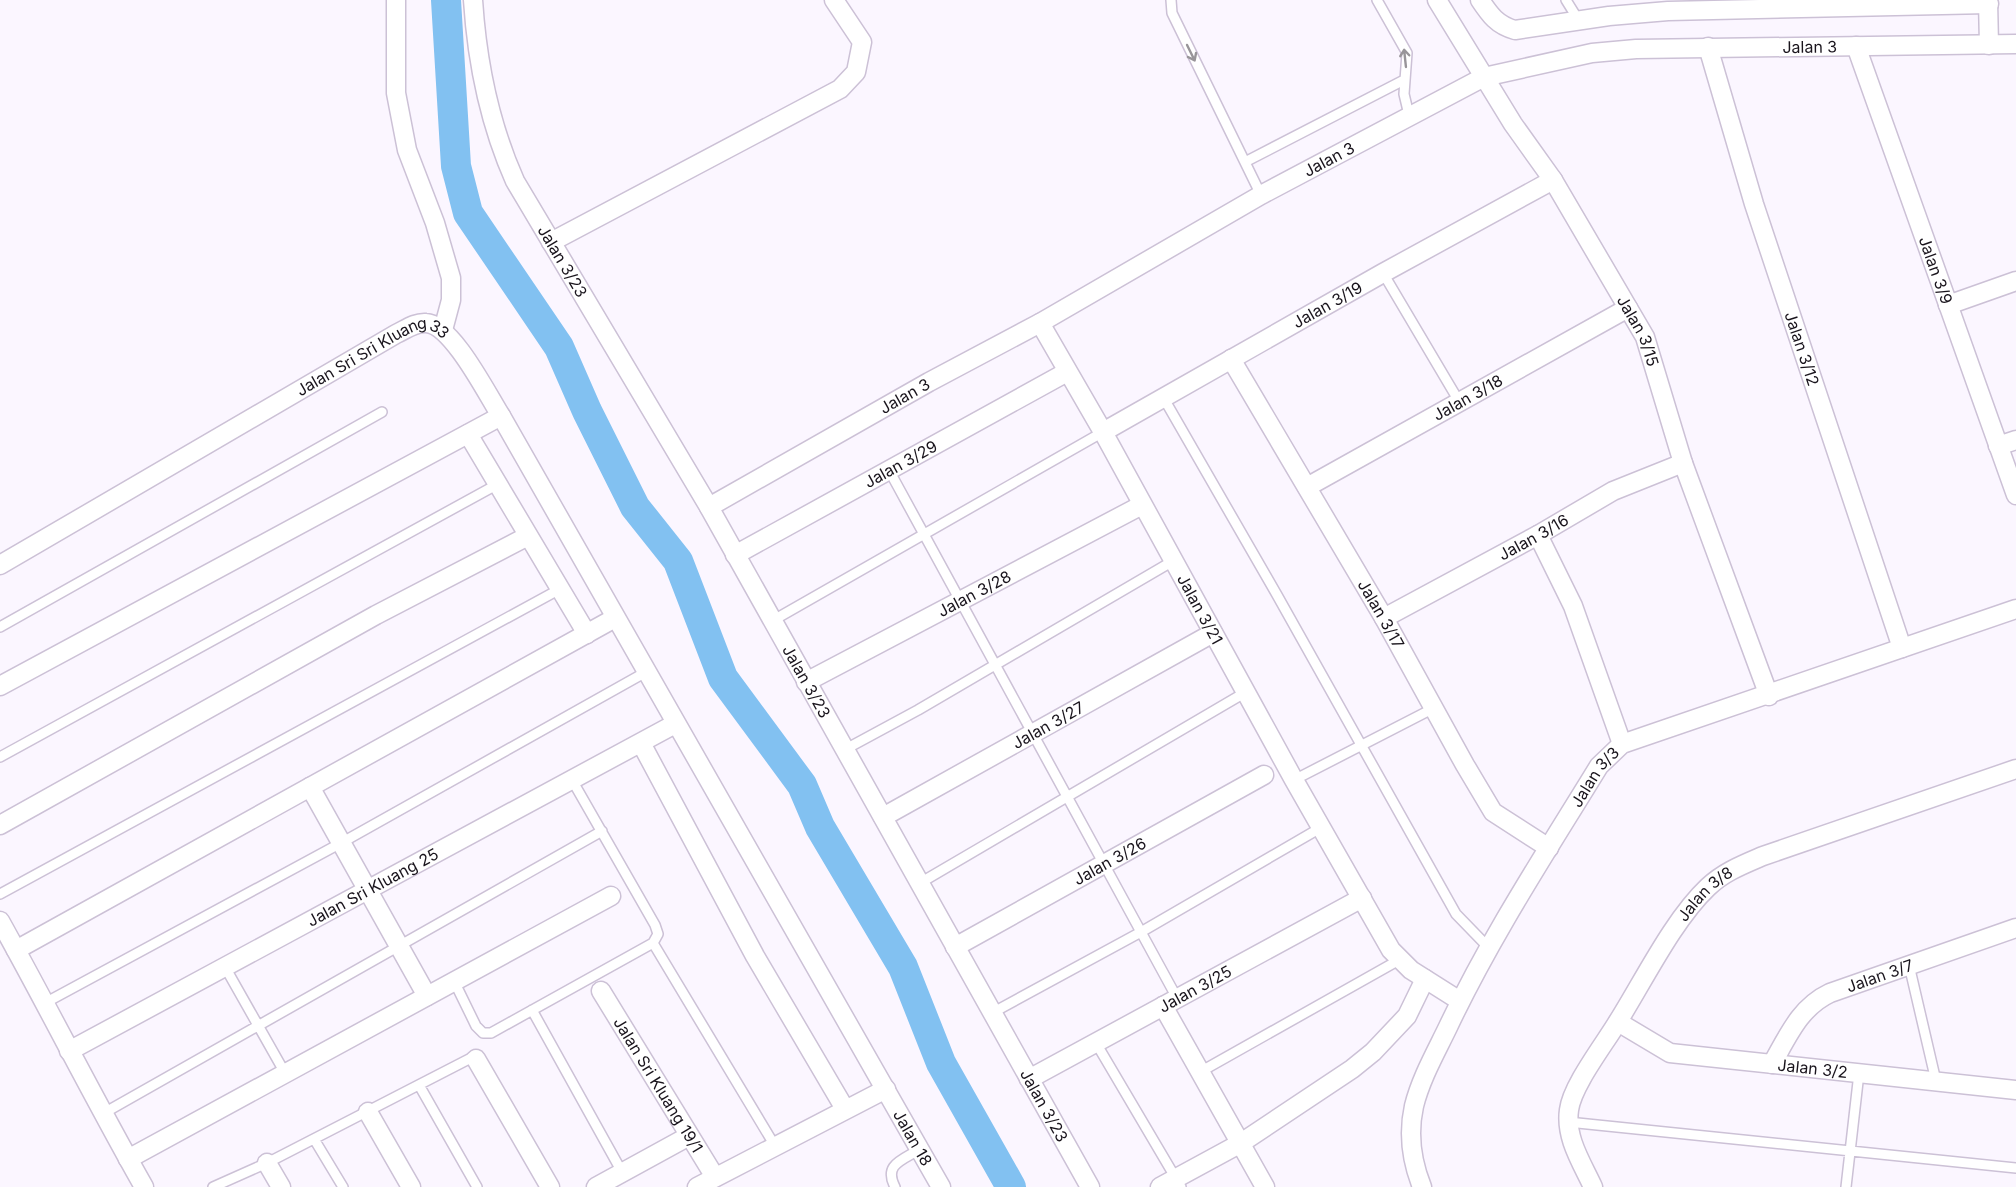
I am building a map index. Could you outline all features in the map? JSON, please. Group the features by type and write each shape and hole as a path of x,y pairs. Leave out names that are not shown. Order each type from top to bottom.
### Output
{"street":[{"path":"396,0 396,93 407,150 435,223 451,278 451,300 443,330"},
{"name":"Jalan 3/23","path":"473,0 474,22 488,104 504,156 515,182 709,507 1090,1187"},
{"path":"551,242 840,89 856,72 862,42 834,0"},
{"name":"Jalan 3/15","path":"1437,0 1513,124 1553,180 1645,337 1683,464 1769,696"},
{"path":"1480,0 1502,27 1515,30 1609,16 1782,4 1989,2 1989,45"},
{"name":"Jalan 3","path":"709,507 929,382 1040,323 1261,195 1484,77 1592,53 1636,50 1707,47 2016,44"},
{"name":"Jalan 3/9","path":"1856,46 2016,495"},
{"name":"Jalan 3/12","path":"1707,47 1754,204 1902,648"},
{"name":"Jalan 3/19","path":"1103,432 1383,273 1553,180"},
{"path":"1948,305 2016,281"},
{"name":"Jalan 3/18","path":"1308,487 1628,308"},
{"name":"Jalan Sri Sri Kluang 33","path":"0,565 396,334 417,324 428,323 443,330 455,343 501,416 675,724"},
{"name":"Jalan 3/21","path":"1040,323 1103,432 1294,780 1399,960"},
{"name":"Jalan 3/17","path":"1231,359 1384,618 1493,812 1549,848"},
{"name":"Jalan 3/29","path":"735,555 890,472 1067,372"},
{"path":"0,686 501,416"},
{"path":"468,434 586,634"},
{"path":"1998,446 2016,440"},
{"name":"Jalan 3/16","path":"1384,618 1538,535 1613,491 1683,464"},
{"name":"Jalan 3/28","path":"806,682 1142,505"},
{"path":"1538,535 1573,606 1622,744"},
{"path":"0,825 376,615 528,536"},
{"name":"Jalan 3/3","path":"1422,1187 1414,1167 1414,1107 1425,1075 1460,1001 1489,948 1599,766 1622,744 1769,696 2016,609"},
{"path":"16,951 615,618"},
{"name":"Jalan 3/27","path":"882,817 1213,633"},
{"name":"Jalan Sri Kluang 25","path":"69,1051 675,724"},
{"name":"Jalan 18","path":"675,724 779,900 941,1187"},
{"path":"641,743 755,957 845,1109"},
{"name":"Jalan 3/8","path":"1593,1187 1570,1137 1568,1122 1572,1098 1678,923 1707,888 1729,870 1763,856 2016,769"},
{"name":"Jalan 3/26","path":"955,947 1264,775"},
{"path":"310,787 427,996"},
{"path":"128,1159 611,896"},
{"name":"Jalan 3/25","path":"1029,1079 1362,898"},
{"path":"0,921 144,1187"},
{"name":"Jalan 3/7","path":"1772,1064 1805,1010 1818,999 1909,964 2016,928"},
{"path":"1399,960 1460,1001"},
{"path":"1172,1184 1241,1143 1352,1069 1373,1052 1407,1016 1425,979"},
{"name":"Jalan Sri Kluang 19/1","path":"601,991 715,1178"},
{"path":"1170,1002 1200,1072 1265,1187"},
{"name":"Jalan 3/2","path":"1618,1022 1670,1053 2016,1090"},
{"path":"476,1059 550,1187"},
{"path":"697,1187 886,1089"},
{"path":"368,1112 411,1187"},
{"path":"596,1187 689,1136"},
{"path":"267,1163 281,1187"}],"lane":[{"path":"1171,0 1172,13 1261,195"},
{"path":"1377,0 1407,53 1404,94 1409,115"},
{"path":"1566,0 1579,21"},
{"path":"1245,162 1404,80"},
{"path":"1383,273 1460,403"},
{"path":"1162,397 1456,914 1489,948"},
{"path":"0,627 382,412"},
{"path":"772,621 1103,432"},
{"path":"890,472 1141,932 1170,1002"},
{"path":"0,757 498,484"},
{"path":"844,750 1173,561"},
{"path":"0,894 560,589"},
{"path":"43,1004 341,843 646,672"},
{"path":"920,883 1246,692"},
{"path":"1294,780 1434,708"},
{"path":"454,981 476,1026 483,1033 491,1033 653,943 658,934 655,925 572,780"},
{"path":"992,1013 1141,932 1322,827"},
{"path":"104,1113 602,831"},
{"path":"653,943 775,1146"},
{"path":"1200,1072 1399,960"},
{"path":"1909,964 1936,1081"},
{"path":"225,967 285,1073"},
{"path":"532,1010 622,1172"},
{"path":"1096,1042 1172,1184"},
{"path":"213,1187 267,1163 471,1058 476,1059"},
{"path":"1846,1187 1859,1073"},
{"path":"419,1085 477,1187"},
{"path":"1568,1122 2016,1168"},
{"path":"314,1139 343,1187"},
{"path":"895,1187 890,1178 890,1171 896,1164 920,1149"}],"waterway":[{"path":"446,0 456,166 468,213 559,347 587,411 635,507 678,561 723,678 802,785 820,827 903,967 941,1063 1011,1187"}]}
